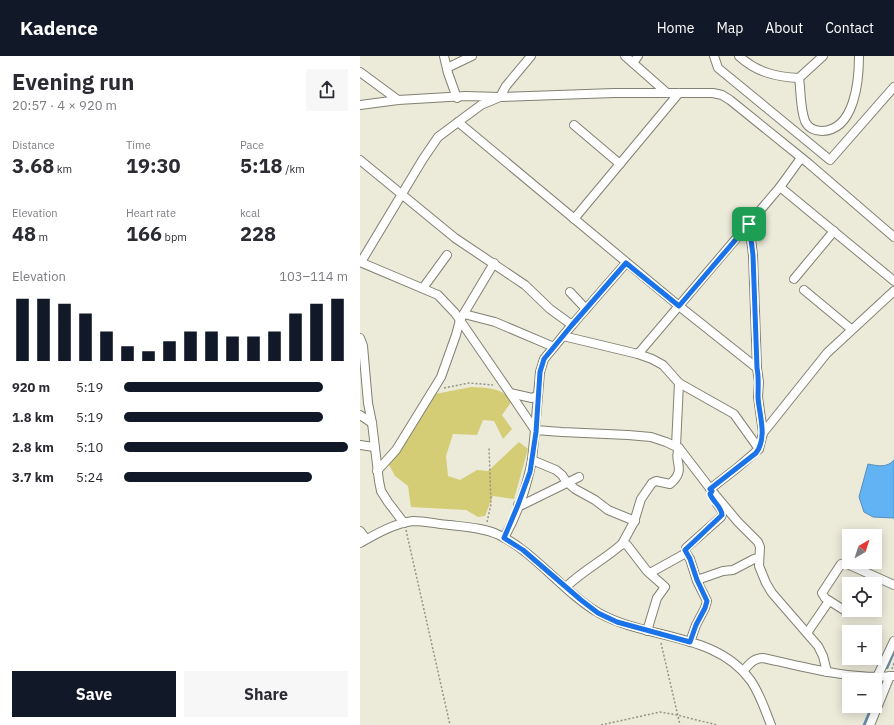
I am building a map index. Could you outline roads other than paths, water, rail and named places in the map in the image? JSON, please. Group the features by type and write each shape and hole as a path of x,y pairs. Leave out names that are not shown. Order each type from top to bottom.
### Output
{"street":[{"path":"444,56 456,98"},
{"path":"447,68 472,56"},
{"path":"531,56 506,86 500,97 481,104 438,137 423,159 361,262 438,295 462,317 510,393 536,430"},
{"path":"625,56 636,59 667,93"},
{"path":"714,56 718,68 830,160 894,87"},
{"path":"739,56 754,67 768,74 783,78 799,78 823,56"},
{"path":"799,78 805,121 811,129 820,131 835,128 848,116 853,106 859,72 859,56"},
{"path":"360,72 398,100"},
{"path":"360,105 398,100 614,93 712,93 722,95 736,104 894,236"},
{"path":"574,219 679,93"},
{"path":"458,122 626,263 757,368"},
{"path":"574,125 620,164"},
{"path":"638,354 780,187 801,158"},
{"path":"360,160 456,238 525,285 550,309 572,325"},
{"path":"780,187 894,281"},
{"path":"690,642 706,604 706,598 697,580 690,559 686,553 686,548 722,515 720,508 710,494 711,490 759,449 763,433 758,397 759,382 757,368 753,255 749,224"},
{"path":"794,279 834,231"},
{"path":"423,288 447,255"},
{"path":"377,470 396,450 435,388 441,377 462,317 494,263"},
{"path":"504,538 530,472 536,430 540,372 544,359 626,263"},
{"path":"804,290 852,329"},
{"path":"763,433 827,353 894,291"},
{"path":"570,292 586,309"},
{"path":"462,317 495,322 554,347"},
{"path":"563,336 638,354 663,365 678,383 734,414 759,449"},
{"path":"360,338 363,346 368,403 372,423 377,470 382,491 388,502 404,522"},
{"path":"566,588 572,581 622,544 635,521 641,499 652,483 656,481 670,484 679,473 677,453 678,383"},
{"path":"510,393 532,398 538,395"},
{"path":"360,415 372,423"},
{"path":"536,430 650,437 677,447 738,522 758,542 760,547 759,566 766,583 772,593 818,646 823,656 827,672"},
{"path":"360,445 374,446"},
{"path":"532,460 556,470 568,483 608,510 635,521"},
{"path":"518,505 580,477"},
{"path":"360,531 363,541 404,522 426,522 471,527 485,530 504,538 523,550 566,588 598,613 617,622 690,642 720,653 743,671 759,693 771,725"},
{"path":"622,544 627,545 650,573 665,587 657,598 647,631"},
{"path":"650,573 686,553"},
{"path":"697,580 723,571 734,570 754,559 759,558"},
{"path":"842,609 822,596 823,590 839,565 844,563 894,585"},
{"path":"807,633 829,601"},
{"path":"879,673 894,641"},
{"path":"743,671 753,660 763,658 842,674"},
{"path":"870,725 892,676 882,677"}],"water":[{"path":"894,460 894,518 873,517 864,512 859,497 868,464 879,466 891,463"}],"waterway":[{"path":"887,668 894,652"},
{"path":"864,725 869,713"}]}
